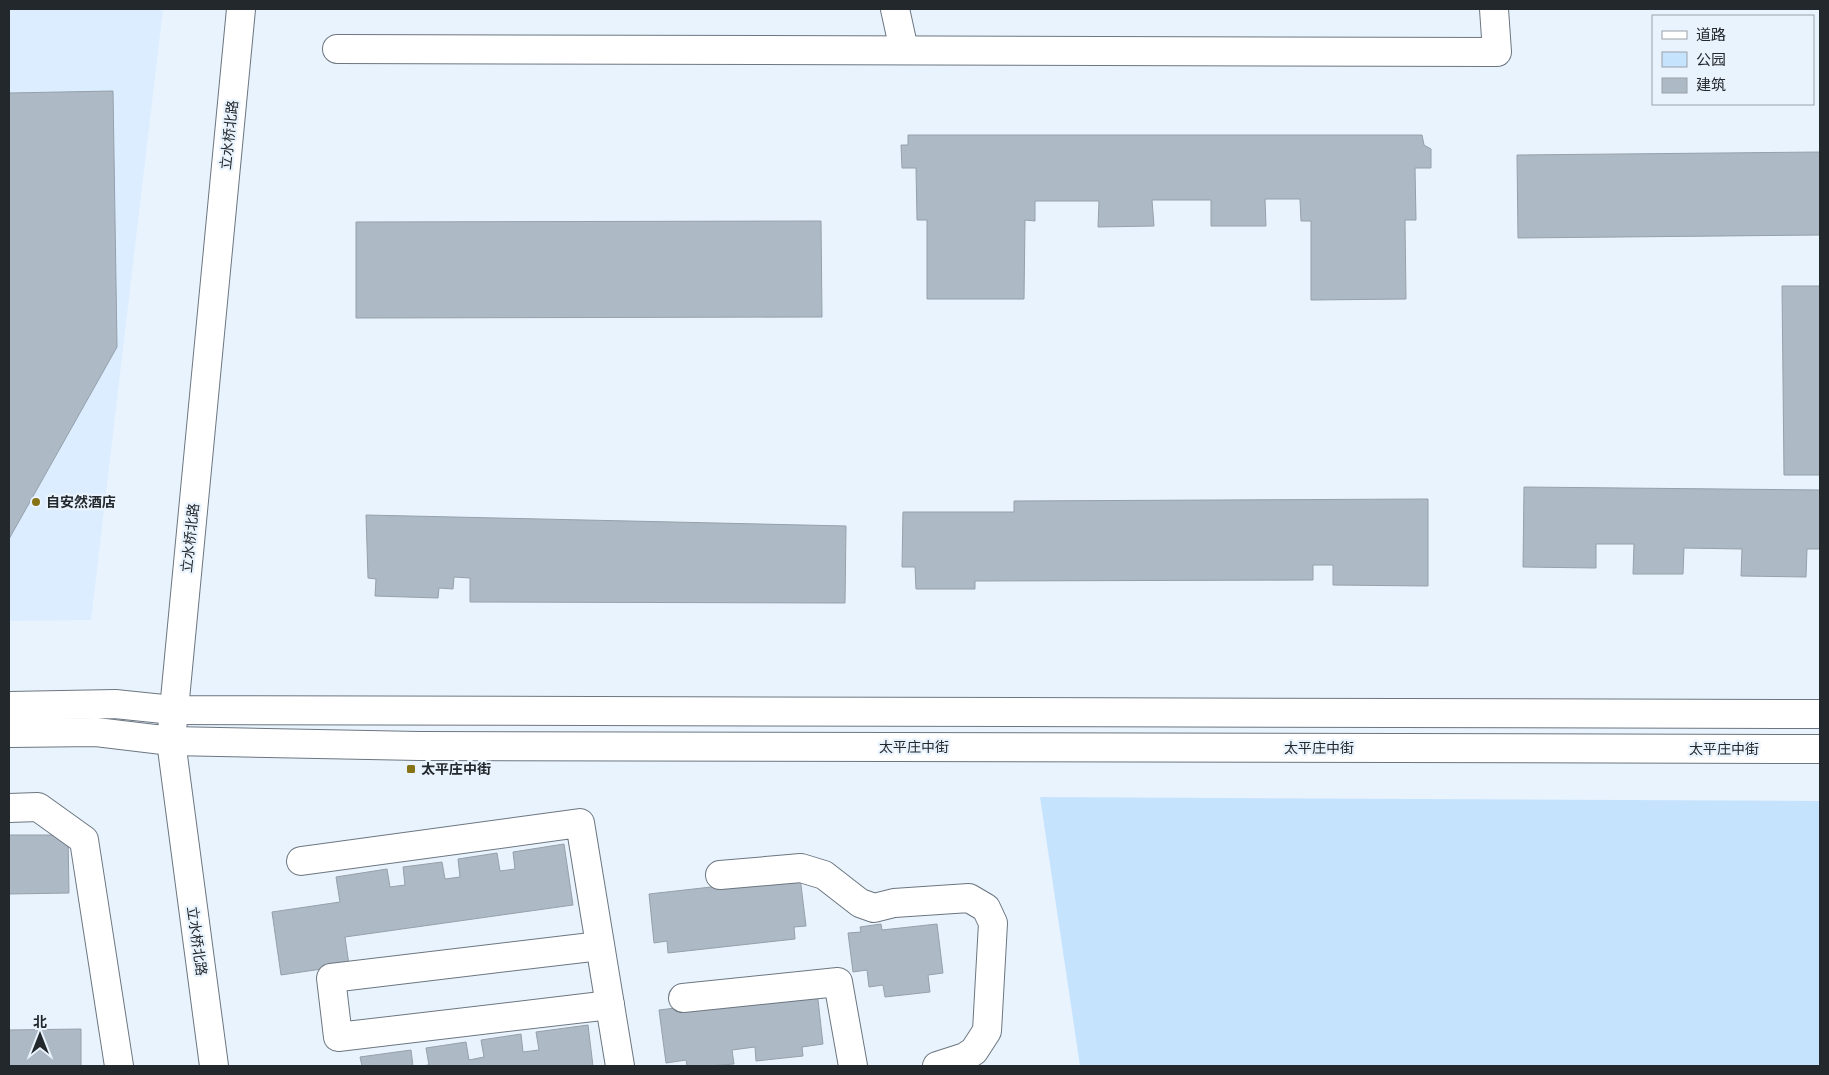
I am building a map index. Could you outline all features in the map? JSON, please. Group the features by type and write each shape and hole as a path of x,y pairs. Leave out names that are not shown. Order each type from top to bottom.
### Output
{"main road":[{"name":"立水桥北路","path":"214,1066 171,741 241,9"},
{"path":"896,9 904,50"},
{"path":"337,49 1497,52 1494,9"},
{"path":"9,706 115,704 173,710 1820,714"},
{"name":"太平庄中街","path":"9,734 96,732 171,741 419,746 1820,749"},
{"path":"9,808 38,807 84,840 119,1066"},
{"path":"301,861 580,823 620,1066"},
{"path":"720,875 801,868 824,875 860,903 874,908 894,903 969,898 986,908 993,923 987,1031 965,1062 937,1066"},
{"path":"600,946 331,978 338,1037 610,1005"},
{"path":"683,998 838,982 853,1066"}],"shaded area":[{"path":"9,9 163,9 91,620 9,621"}],"green space":[{"path":"1040,797 1820,801 1820,1066 1080,1066"}],"building":[{"path":"113,91 117,347 9,539 9,93"},
{"path":"908,135 1422,135 1424,145 1431,149 1431,168 1415,168 1416,220 1405,220 1406,299 1311,300 1311,221 1301,221 1300,199 1265,199 1266,226 1211,226 1211,200 1152,200 1154,226 1098,227 1099,201 1035,201 1035,221 1025,220 1024,299 927,299 927,220 917,220 916,168 902,168 901,145 908,145"},
{"path":"1820,152 1820,235 1518,238 1517,155"},
{"path":"821,221 822,317 356,318 356,222"},
{"path":"1782,286 1820,286 1820,475 1784,475"},
{"path":"1524,487 1820,490 1820,549 1807,549 1806,577 1741,576 1742,549 1684,548 1683,574 1633,574 1634,544 1596,544 1596,568 1523,567"},
{"path":"1428,499 1428,586 1333,585 1333,565 1313,565 1313,580 975,581 975,589 916,589 915,567 902,567 903,512 1014,512 1014,501"},
{"path":"366,515 846,526 845,603 470,602 470,578 454,577 453,589 439,588 438,598 375,596 376,579 368,578"},
{"path":"9,835 68,835 69,893 9,894"},
{"path":"564,844 573,905 345,937 349,965 281,975 272,912 340,902 336,877 387,869 390,887 405,885 403,867 442,862 445,879 460,877 458,859 497,853 500,871 515,869 513,852"},
{"path":"800,877 806,926 794,927 795,939 668,953 667,941 654,943 649,894"},
{"path":"881,924 882,930 937,924 943,973 928,975 930,992 885,997 883,985 869,987 867,970 853,972 848,933 861,932 860,927"},
{"path":"817,991 823,1044 802,1047 803,1056 756,1061 755,1047 732,1050 734,1064 687,1066 686,1060 666,1063 659,1010"},
{"path":"588,1025 593,1066 421,1066 429,1065 426,1048 466,1042 469,1060 484,1057 481,1040 521,1034 523,1052 539,1050 536,1032"},
{"path":"81,1029 81,1066 9,1066 9,1030"},
{"path":"411,1050 413,1066 362,1066 360,1057"}],"place":[{"name":"自安然酒店","path":"36,502"},
{"name":"太平庄中街","path":"411,769"}]}
